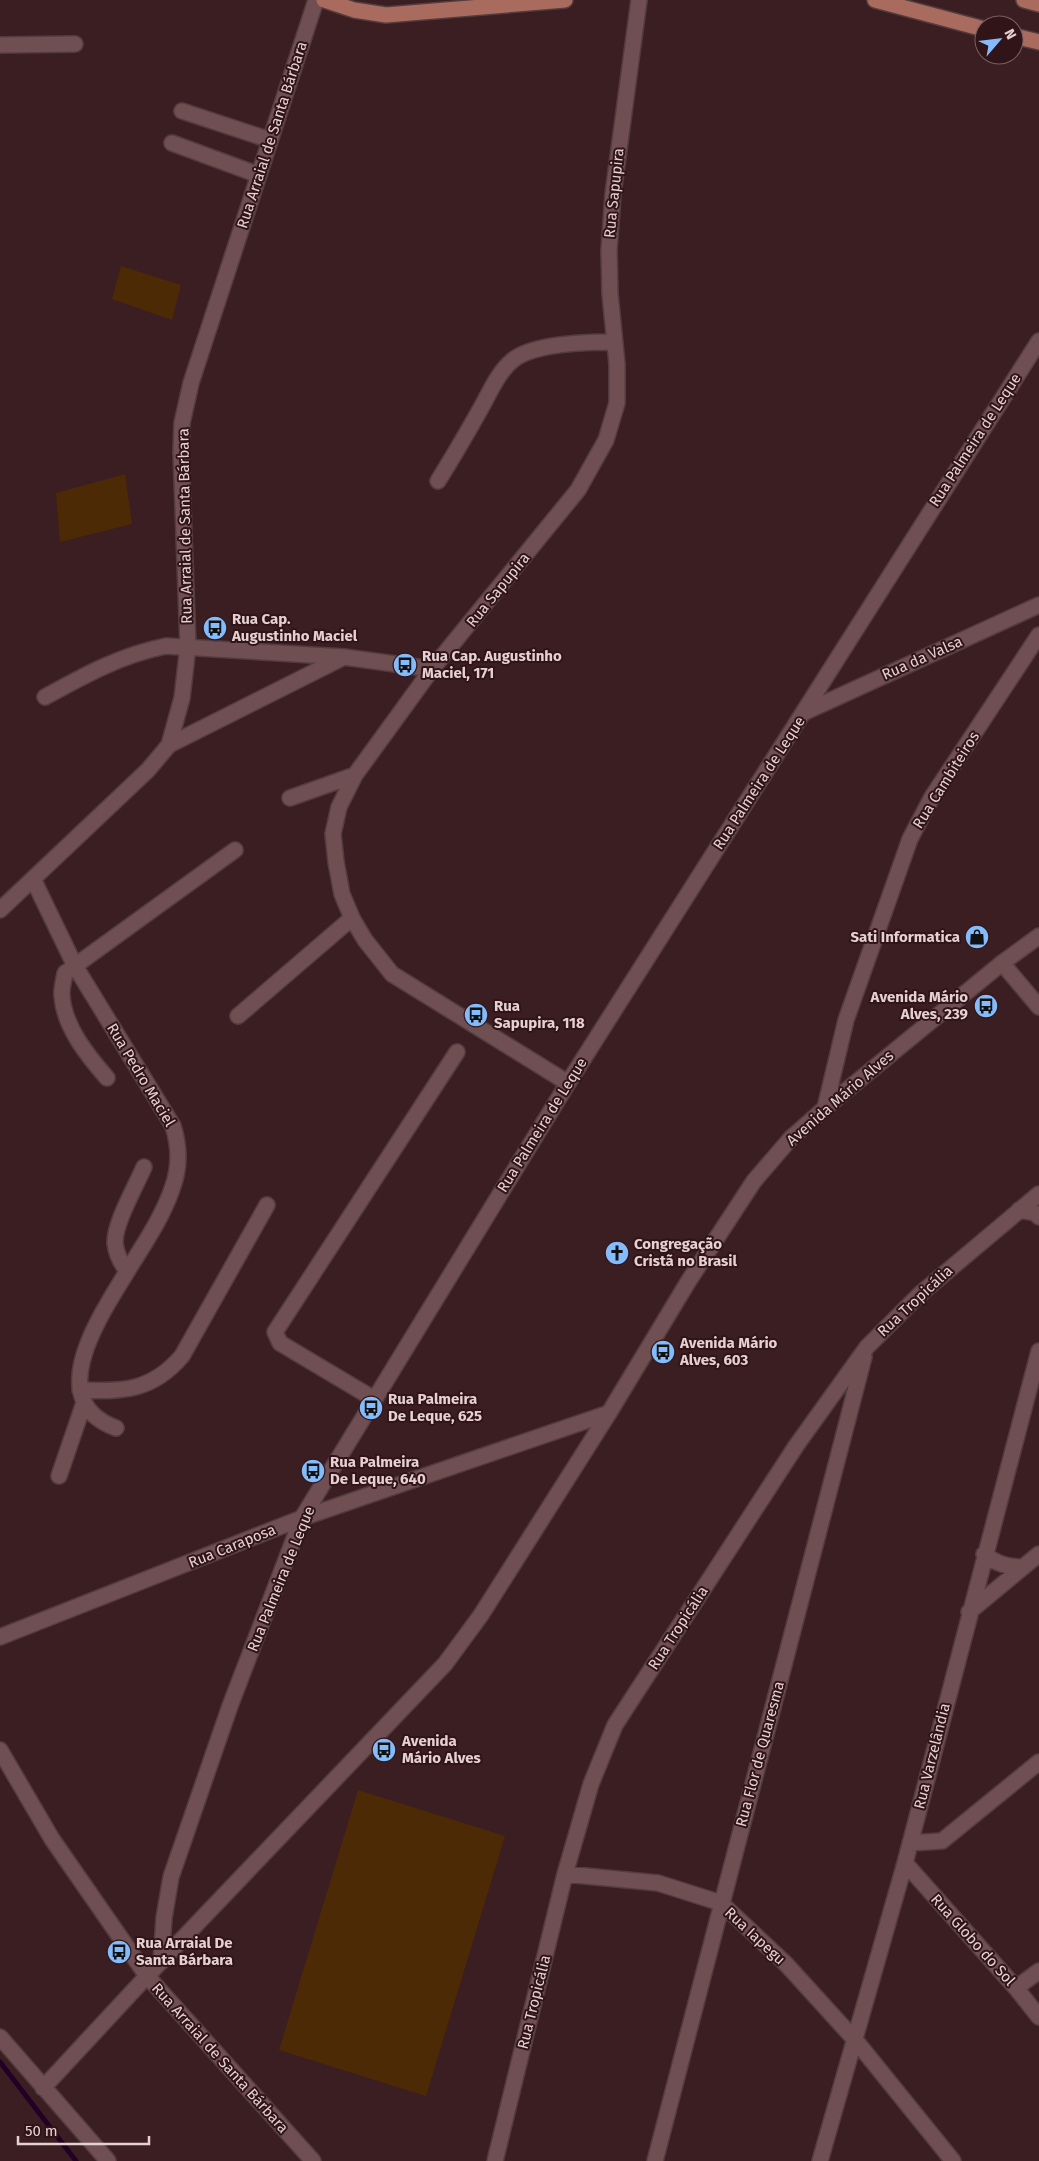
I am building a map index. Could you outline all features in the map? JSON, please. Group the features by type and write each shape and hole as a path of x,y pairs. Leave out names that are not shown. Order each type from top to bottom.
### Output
{"main road":[{"path":"324,0 354,10 386,15 565,0"},
{"path":"877,0 931,8 974,24"},
{"path":"1024,0 1039,4"},
{"path":"1024,38 1039,42"}],"street":[{"name":"Rua Arraial de Santa Bárbara","path":"0,910 148,770 169,745 182,698 188,646 181,486 182,423 192,382 316,0"},
{"name":"Rua Sapupira","path":"568,1082 392,974 365,940 352,918 341,886 334,834 339,807 355,775 432,669 528,554 578,490 606,440 617,403 610,294 609,250 612,194 639,0"},
{"path":"0,45 75,44"},
{"path":"182,111 270,140"},
{"path":"172,143 259,175"},
{"name":"Rua Palmeira de Leque","path":"160,1962 164,1918 171,1877 230,1706 302,1518 568,1082 805,712 940,494 1039,341"},
{"path":"438,481 499,376 514,359 548,348 585,342 614,342"},
{"name":"Rua da Valsa","path":"805,712 1039,605"},
{"name":"Rua Cambiteiros","path":"825,1108 846,1020 916,826 1039,634"},
{"path":"45,697 107,664 140,651 166,646 344,657 432,669"},
{"path":"169,745 344,657"},
{"path":"290,798 355,775"},
{"path":"107,1078 80,1044 68,1019 61,996 65,973 235,850"},
{"name":"Rua Pedro Maciel","path":"33,879 74,966 173,1126 177,1140 178,1168 164,1208 102,1310 90,1340 79,1379 82,1396 59,1476"},
{"path":"238,1016 352,918"},
{"name":"Avenida Mário Alves","path":"42,2088 445,1664 481,1615 609,1413 692,1276 754,1181 791,1138 1002,963 1039,936"},
{"path":"1002,963 1039,1008"},
{"path":"374,1399 280,1343 275,1332 456,1052"},
{"path":"127,1271 121,1263 115,1242 119,1225 144,1167"},
{"name":"Rua Tropicália","path":"495,2161 565,1874 590,1784 615,1725 796,1446 866,1348 919,1295 1039,1194"},
{"path":"116,1428 103,1424 93,1415 82,1396 137,1388 171,1369 182,1356 267,1205"},
{"path":"1019,1210 1035,1213 1039,1217"},
{"name":"Rua Flor de Quaresma","path":"655,2161 720,1903 866,1348"},
{"name":"Rua Varzelândia","path":"820,2161 856,2042 905,1863 984,1554 1039,1351"},
{"name":"Rua Caraposa","path":"0,1637 302,1518 609,1413"},
{"path":"984,1554 996,1563 1010,1567 1023,1567"},
{"path":"969,1612 1039,1554"},
{"name":"Rua Arraial de Santa Bárbara","path":"0,1750 52,1839 147,1976 313,2161"},
{"path":"910,1843 942,1841 1039,1762"},
{"name":"Rua Globo do Sol","path":"905,1863 1016,1988 1039,2017"},
{"name":"Rua Iapegu","path":"565,1874 658,1883 720,1903 786,1964 856,2042 954,2161"},
{"path":"1016,1988 1039,1971"},
{"path":"0,2037 42,2088 108,2161"}],"shaded area":[{"path":"121,266 181,285 172,320 112,299"},
{"path":"125,474 132,524 60,542 56,493"},
{"path":"358,1790 505,1836 426,2096 279,2050"}],"waterway":[{"path":"0,2062 76,2161"}],"place":[{"name":"Rua Cap. Augustinho Maciel","path":"215,628"},
{"name":"Rua Cap. Augustinho Maciel, 171","path":"405,665"},
{"name":"Sati Informatica","path":"977,937"},
{"name":"Avenida Mário Alves, 239","path":"986,1006"},
{"name":"Rua Sapupira, 118","path":"476,1015"},
{"name":"Congregação Cristã no Brasil","path":"617,1253"},
{"name":"Avenida Mário Alves, 603","path":"663,1352"},
{"name":"Rua Palmeira De Leque, 625","path":"371,1408"},
{"name":"Rua Palmeira De Leque, 640","path":"313,1471"},
{"name":"Avenida Mário Alves","path":"384,1750"},
{"name":"Rua Arraial De Santa Bárbara","path":"119,1952"}]}
